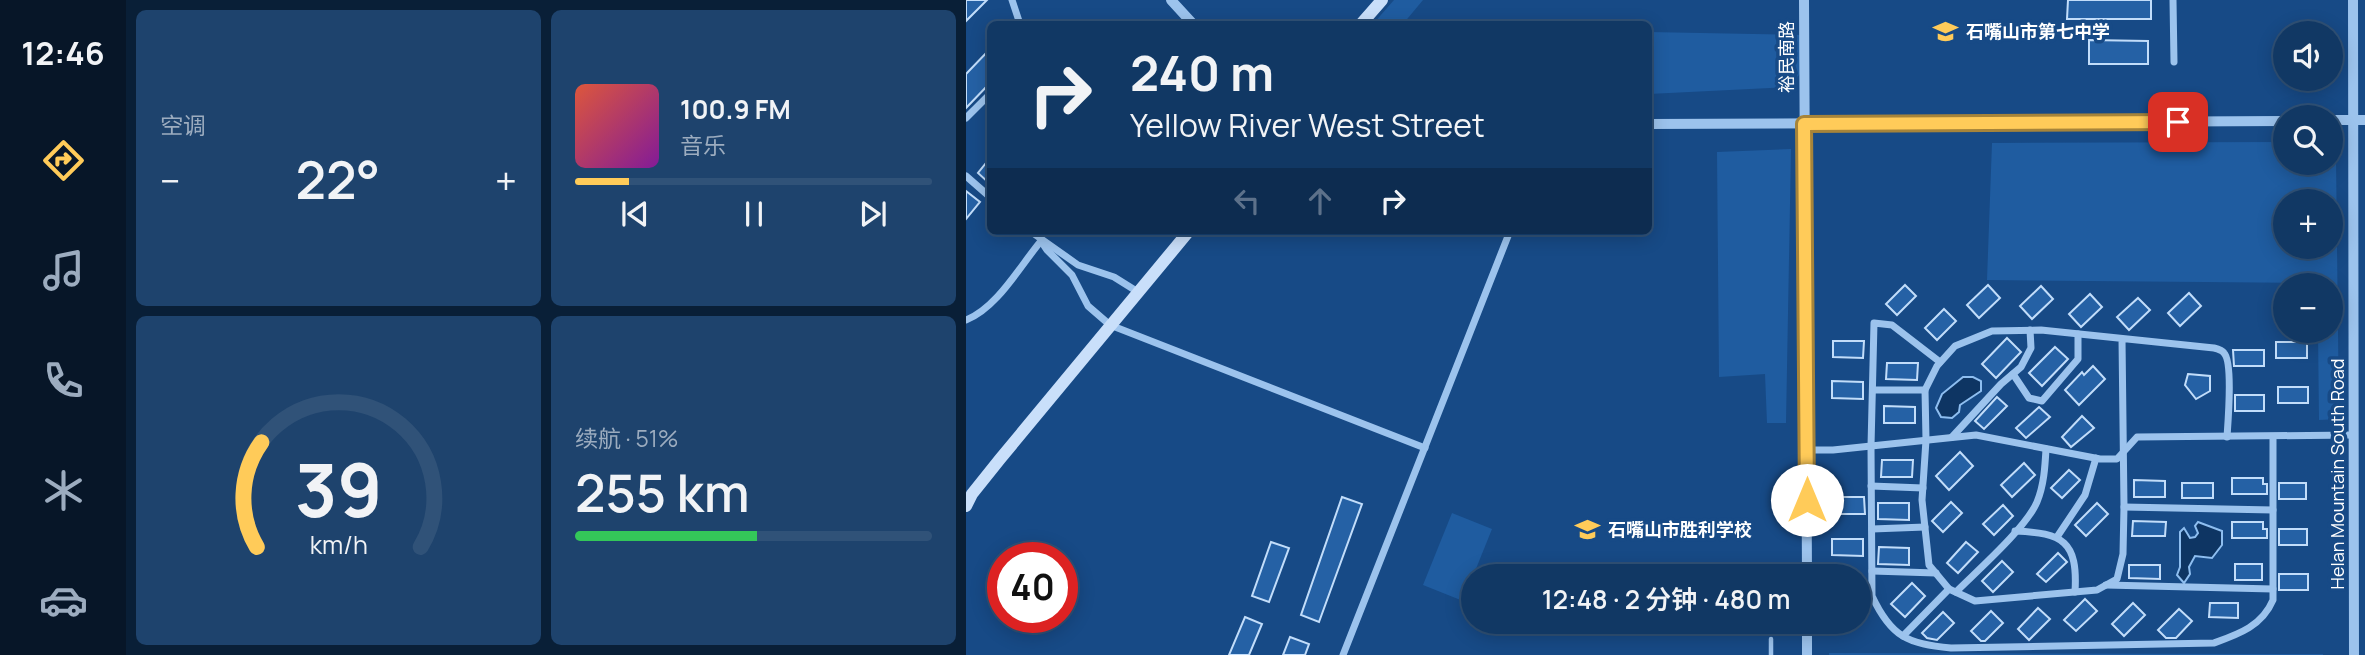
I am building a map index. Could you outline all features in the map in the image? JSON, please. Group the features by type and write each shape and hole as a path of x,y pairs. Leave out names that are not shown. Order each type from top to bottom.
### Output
{"main road":[{"path":"1364,21 1382,0"},
{"path":"966,506 1000,458 1186,235"}],"street":[{"path":"1012,0 1019,21"},
{"path":"1171,0 1190,21"},
{"name":"裕民南路","path":"1804,0 1807,564"},
{"path":"2173,0 2174,62"},
{"name":"Helan Mountain South Road","path":"2353,0 2360,120 2354,435 2354,655"},
{"path":"966,118 987,97"},
{"path":"1652,124 2273,121"},
{"path":"966,176 987,194"},
{"path":"1034,235 1072,275 1088,306 1111,325 1424,447"},
{"path":"1343,655 1508,235"},
{"path":"1041,241 1052,245 1078,265 1114,277 1138,292"},
{"path":"966,320 978,315 1005,288 1041,241"},
{"path":"1940,362 1892,325 1874,323 1872,596 1882,616 1903,636 1920,645 1951,648 2214,643 2234,636 2266,615 2273,600 2273,437"},
{"path":"1952,438 2001,384 2021,368 2031,348 2031,330"},
{"path":"2122,339 2124,507 2123,554 2117,579 2097,590 1975,601 1953,590 1929,565 1923,488 1925,390 1940,362 1955,346 1992,331 2031,330 2214,348 2223,351 2227,356 2230,386 2227,437"},
{"path":"2013,374 2029,398 2042,401 2078,359 2078,334"},
{"path":"1873,390 1925,390"},
{"path":"1807,450 1976,435 2096,458 2117,459 2137,437 2354,435"},
{"path":"1903,636 2015,531 2036,505 2044,478 2046,449"},
{"path":"2057,537 2085,495 2096,458"},
{"path":"1871,486 1923,488"},
{"path":"2124,507 2273,510"},
{"path":"1872,528 1925,527"},
{"path":"2015,531 2043,532 2057,537 2073,552 2077,566 2075,592"},
{"path":"1872,572 1936,573"},
{"path":"2105,585 2273,590"},
{"path":"1807,634 1807,655"}],"lane":[{"path":"1771,639 1771,655"}],"shaded area":[{"path":"1394,0 1423,0 1406,21 1376,21"},
{"path":"1652,32 1803,35 1801,72 1791,87 1652,94"},
{"path":"2273,142 2273,175 2336,175 2336,189 2273,189 2273,259 2337,259 2337,273 2273,273 2273,283 1987,280 1992,143"},
{"path":"1791,149 1786,423 1767,423 1765,374 1719,377 1717,152"},
{"path":"2318,343 2338,343 2339,419 2319,420"},
{"path":"1963,377 1973,377 1981,381 1981,391 1960,405 1959,412 1952,418 1941,417 1936,408 1942,394"},
{"path":"1452,513 1492,529 1478,564 1461,564 1461,600 1423,585"},
{"path":"2198,522 2222,531 2222,545 2212,558 2195,556 2189,567 2190,574 2184,583 2177,575 2180,567 2180,532 2184,528 2190,538 2195,537 2198,533 2195,526"},
{"path":"2323,654 2323,655 1829,655"}],"building":[{"path":"966,0 987,0 966,21"},
{"path":"2068,0 2151,0 2151,19 2067,19"},
{"path":"2089,40 2148,41 2148,64 2089,64"},
{"path":"987,52 987,86 966,108 966,74"},
{"path":"987,162 987,181 978,173"},
{"path":"966,191 980,202 966,219"},
{"path":"1905,285 1916,296 1897,315 1886,304"},
{"path":"1988,285 2000,298 1979,318 1967,305"},
{"path":"2041,286 2053,299 2032,319 2020,306"},
{"path":"2189,293 2201,306 2180,326 2168,313"},
{"path":"2090,294 2102,307 2081,327 2069,314"},
{"path":"2138,298 2150,310 2129,330 2117,317"},
{"path":"1944,309 1956,321 1937,340 1925,328"},
{"path":"2007,338 2021,352 1996,378 1982,364"},
{"path":"1833,341 1864,341 1863,358 1833,357"},
{"path":"2276,343 2307,343 2307,358 2276,358"},
{"path":"2055,347 2068,359 2042,386 2029,373"},
{"path":"2233,350 2264,350 2264,366 2234,366"},
{"path":"1887,363 1918,363 1917,380 1886,379"},
{"path":"2093,366 2105,379 2079,405 2065,390 2082,372 2084,375"},
{"path":"2188,374 2210,376 2210,391 2196,399 2185,385"},
{"path":"1832,381 1863,382 1863,399 1832,398"},
{"path":"2278,387 2308,387 2308,403 2278,403"},
{"path":"2235,395 2264,395 2264,411 2235,411"},
{"path":"1997,397 2007,406 1984,429 1975,421"},
{"path":"1884,406 1915,407 1915,423 1884,423"},
{"path":"2039,407 2050,417 2026,438 2016,428"},
{"path":"2082,416 2094,428 2071,447 2062,437"},
{"path":"1960,452 1973,466 1949,490 1936,476"},
{"path":"1882,460 1913,460 1912,477 1881,477"},
{"path":"2024,463 2035,475 2012,497 2001,485"},
{"path":"2069,470 2080,480 2062,498 2051,488"},
{"path":"2232,478 2263,478 2263,484 2267,484 2267,494 2232,494"},
{"path":"2134,480 2165,481 2165,497 2134,497"},
{"path":"2182,483 2213,483 2213,498 2182,498"},
{"path":"2279,483 2306,483 2306,499 2279,499"},
{"path":"1342,497 1362,504 1319,622 1301,615"},
{"path":"1833,497 1864,497 1865,514 1833,514"},
{"path":"1951,502 1962,513 1943,532 1932,521"},
{"path":"1878,503 1909,503 1909,520 1878,519"},
{"path":"2097,503 2108,514 2086,536 2075,525"},
{"path":"2003,505 2013,516 1994,535 1983,524"},
{"path":"2133,521 2166,522 2165,536 2132,536"},
{"path":"2232,522 2263,522 2263,529 2267,529 2267,538 2232,538"},
{"path":"2279,529 2307,529 2307,545 2279,545"},
{"path":"1832,539 1863,539 1863,556 1832,555"},
{"path":"1271,542 1289,548 1269,602 1252,596"},
{"path":"1966,542 1978,552 1958,573 1947,563"},
{"path":"1879,547 1909,548 1909,565 1878,564"},
{"path":"2058,553 2067,562 2046,582 2037,574"},
{"path":"2002,561 2013,572 1993,592 1982,581"},
{"path":"2235,564 2262,564 2262,580 2235,580"},
{"path":"2129,565 2160,565 2160,579 2129,578"},
{"path":"2279,574 2308,574 2308,590 2279,590"},
{"path":"1912,583 1925,596 1905,617 1891,604"},
{"path":"2085,599 2097,611 2076,631 2064,620"},
{"path":"2133,603 2145,615 2124,636 2112,624"},
{"path":"2210,603 2238,603 2238,618 2209,617"},
{"path":"2038,608 2050,619 2029,640 2018,629"},
{"path":"2179,609 2192,621 2176,638 2166,638 2158,630"},
{"path":"1991,611 2003,623 1985,641 1981,641 1971,631"},
{"path":"1943,612 1954,623 1937,640 1927,638 1922,633"},
{"path":"1245,617 1262,624 1249,655 1229,655"},
{"path":"1290,637 1309,644 1305,655 1283,655"}],"place":[{"name":"石嘴山市第七中学","path":"1946,31"},
{"name":"石嘴山市胜利学校","path":"1588,529"}],"route":[{"path":"1807,500 1804,124 2178,122"}]}
